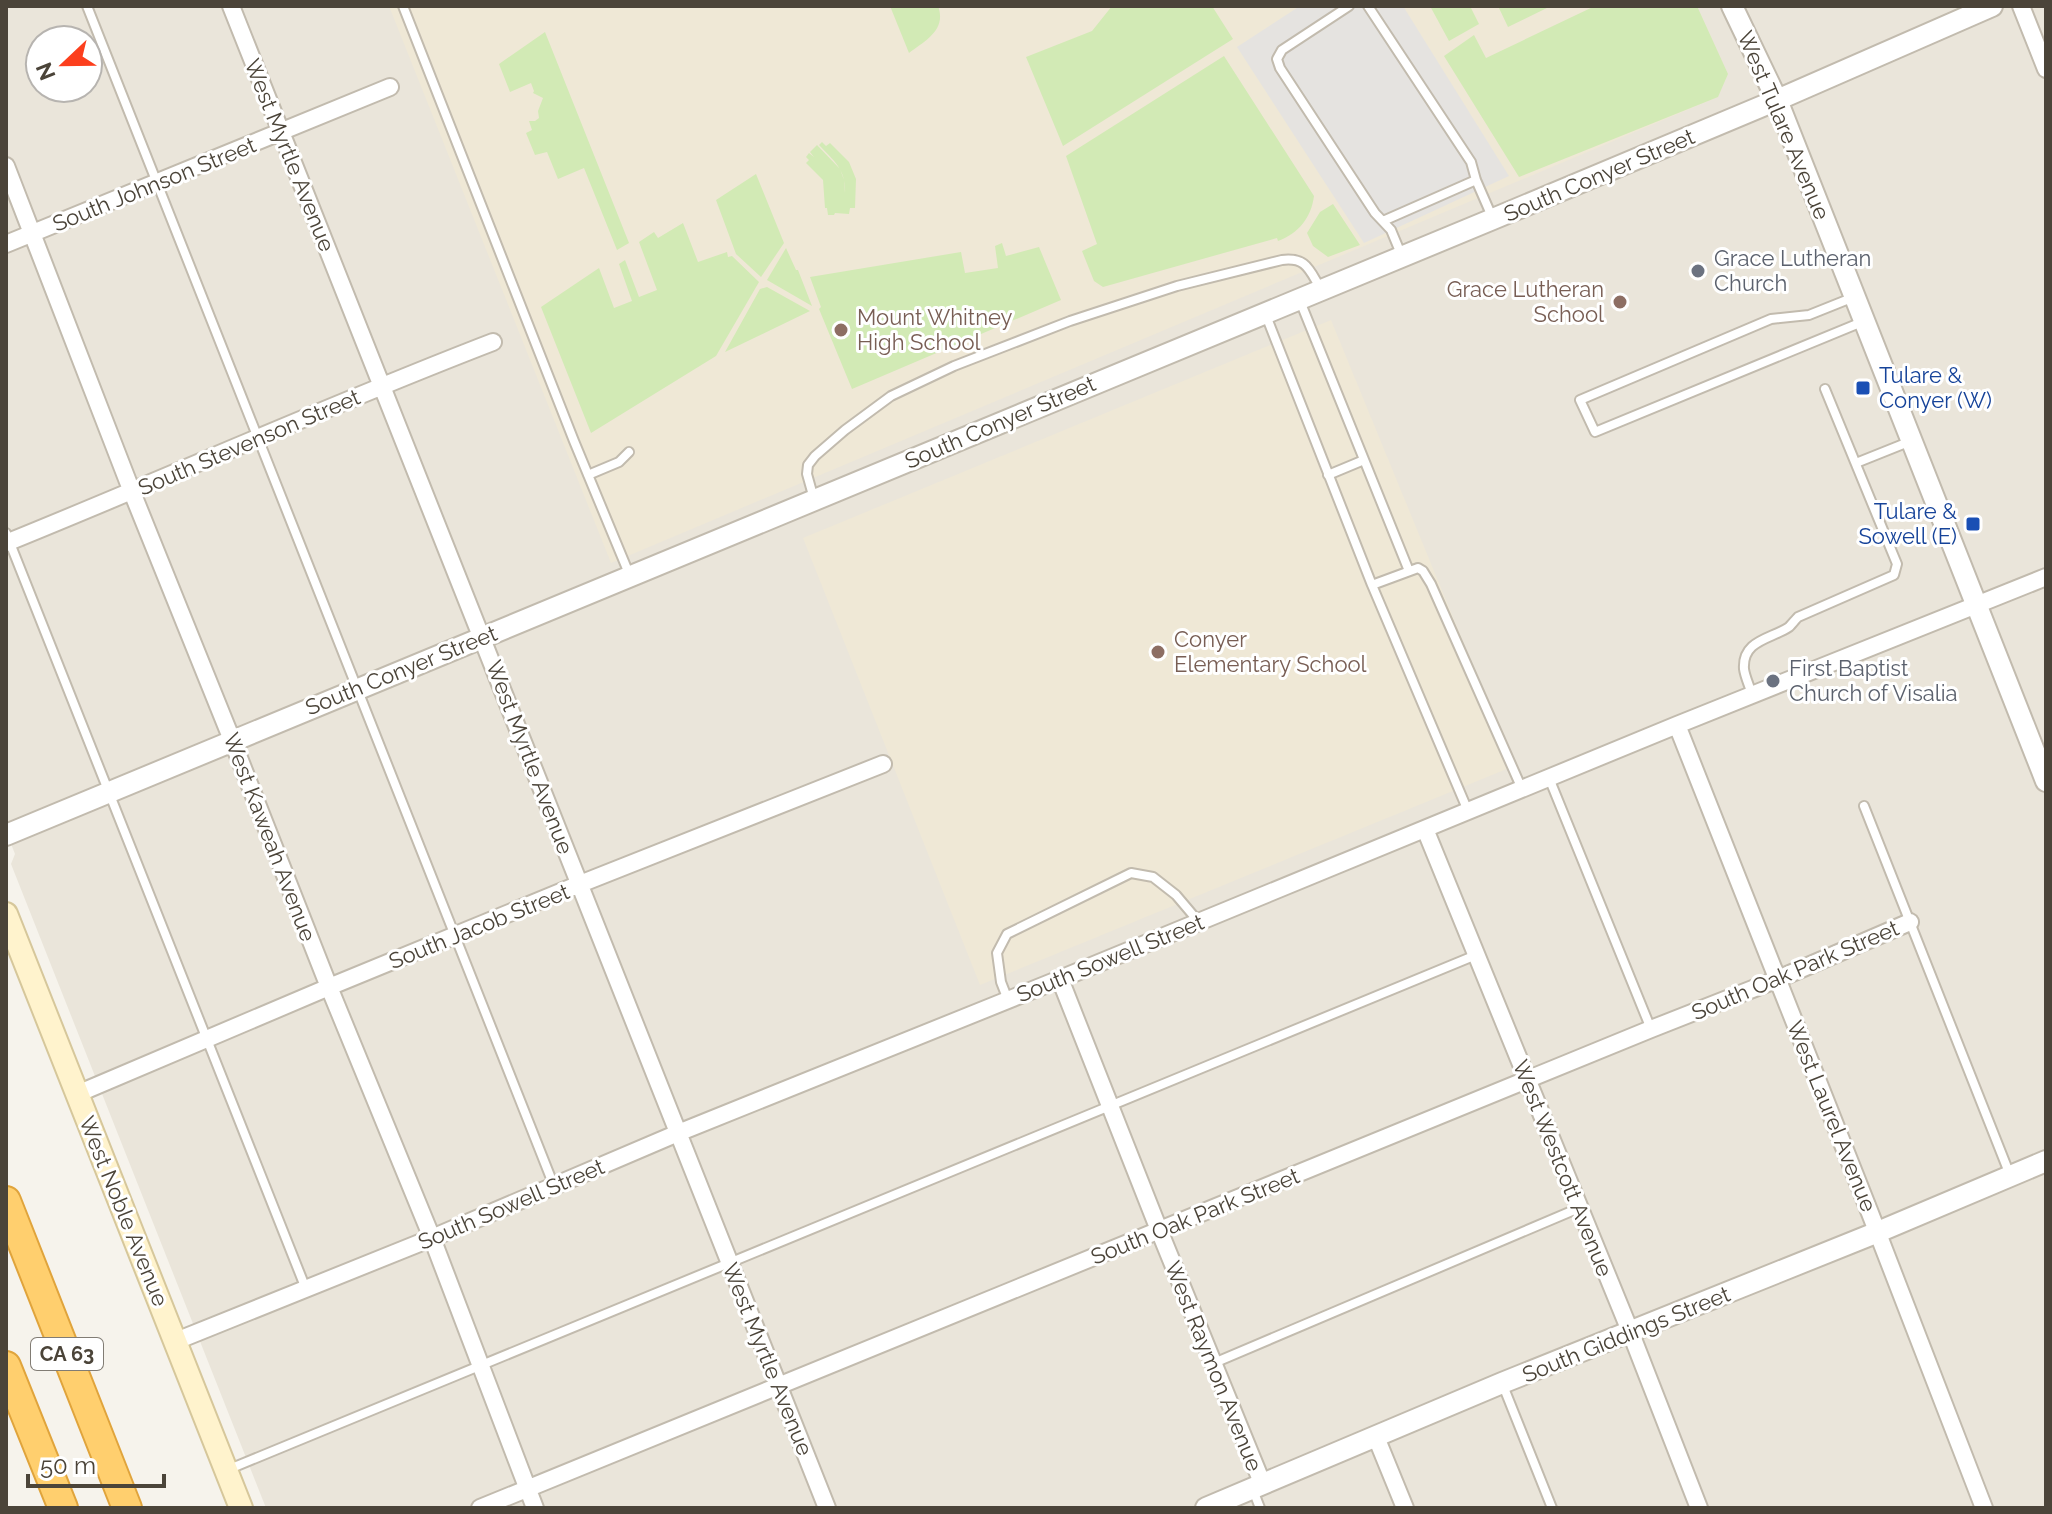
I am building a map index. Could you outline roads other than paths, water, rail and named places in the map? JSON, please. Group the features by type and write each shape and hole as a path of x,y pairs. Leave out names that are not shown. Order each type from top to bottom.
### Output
{"highway":[{"name":"CA 63","path":"6,1201 127,1508"},
{"name":"CA 63","path":"6,1366 63,1508"}],"main road":[{"name":"West Noble Avenue","path":"6,914 241,1508"}],"street":[{"name":"West Myrtle Avenue","path":"231,6 827,1508"},
{"name":"West Tulare Avenue","path":"1732,6 1777,100 2046,781"},
{"name":"South Conyer Street","path":"6,835 1402,257 1992,6"},
{"path":"2021,6 2046,69"},
{"name":"South Johnson Street","path":"6,244 390,87"},
{"name":"West Kaweah Avenue","path":"6,166 132,492 432,1238 535,1508"},
{"name":"South Stevenson Street","path":"7,539 132,492 381,385 493,342"},
{"name":"South Sowell Street","path":"176,1341 432,1238 678,1133 2046,577"},
{"name":"West Laurel Avenue","path":"1677,725 1984,1508"},
{"name":"South Jacob Street","path":"77,1094 580,884 883,764"},
{"name":"West Westcott Avenue","path":"1425,829 1699,1508"},
{"name":"South Oak Park Street","path":"480,1508 1778,979 1910,922"},
{"name":"West Raymon Avenue","path":"1060,979 1213,1364 1259,1494"},
{"name":"South Giddings Street","path":"1206,1508 1259,1494 1376,1437 1502,1383 2046,1161"},
{"path":"1376,1437 1405,1508"}],"lane":[{"path":"87,6 554,1186"},
{"path":"403,6 630,577"},
{"path":"1349,6 1282,50 1277,59 1375,213 1391,230 1402,257"},
{"path":"1368,6 1471,162 1493,219"},
{"path":"1383,221 1476,180"},
{"path":"814,499 807,474 808,465 815,456 891,396 954,366 1070,321 1177,286 1282,260 1301,260 1321,289"},
{"path":"1855,296 1809,315 1771,319 1580,400 1595,432 1865,321"},
{"path":"1299,298 1409,571"},
{"path":"1265,313 1372,585 1468,811"},
{"path":"1752,695 1744,670 1745,657 1752,646 1760,639 1790,626 1798,617 1894,575 1897,564 1825,389"},
{"path":"1856,463 1911,441"},
{"path":"588,475 619,462 629,452"},
{"path":"1328,475 1364,460"},
{"path":"7,539 306,1289"},
{"path":"1372,585 1418,568 1423,571 1522,789"},
{"path":"1549,778 1651,1029"},
{"path":"1864,806 2010,1176"},
{"path":"1008,1000 1001,982 997,953 1007,934 1131,873 1153,877 1176,895 1199,922"},
{"path":"226,1470 1476,955"},
{"path":"1213,1364 1579,1208"},
{"path":"1502,1383 1552,1508"}],"place":[{"name":"Grace Lutheran Church","path":"1698,271"},
{"name":"Grace Lutheran School","path":"1620,302"},
{"name":"Mount Whitney High School","path":"841,330"},
{"name":"Tulare & Conyer (W)","path":"1863,388"},
{"name":"Tulare & Sowell (E)","path":"1973,524"},
{"name":"Conyer Elementary School","path":"1158,652"},
{"name":"First Baptist Church of Visalia","path":"1773,681"}]}
